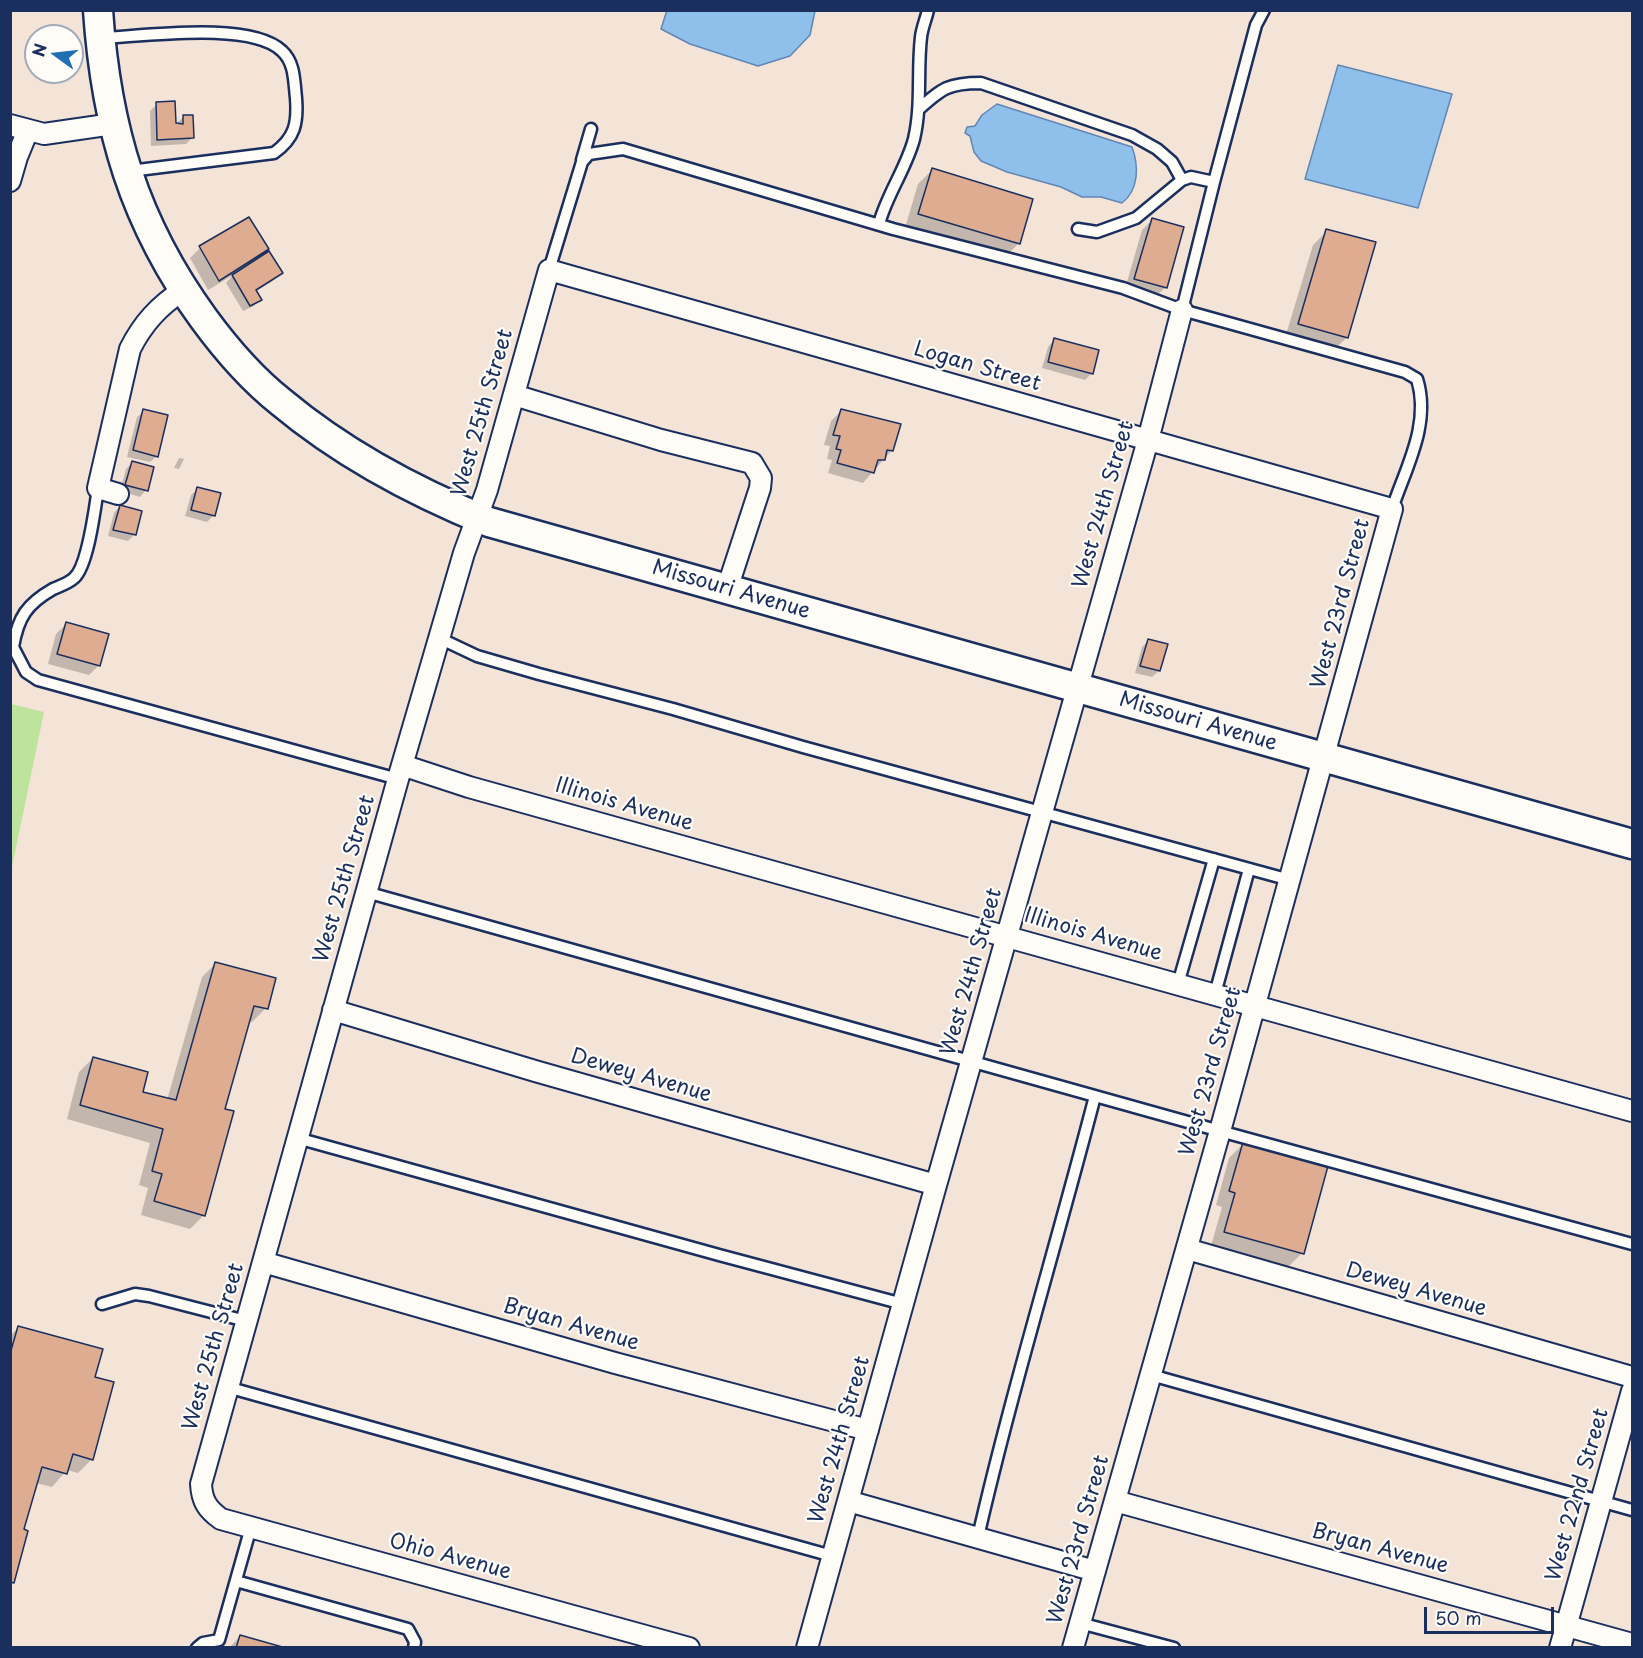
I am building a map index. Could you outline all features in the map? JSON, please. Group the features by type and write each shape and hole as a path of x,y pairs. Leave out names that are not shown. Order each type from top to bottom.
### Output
{"street":[{"name":"Missouri Avenue","path":"99,24 101,56 113,124 127,172 141,210 164,258 183,290 216,335 280,402 366,461 423,492 477,517 1632,843"},
{"path":"10,181 17,157 19,127 44,134 113,124"},
{"name":"West 25th Street","path":"204,1503 201,1484 227,1388 400,772 464,553 514,395 549,270"},
{"name":"Logan Street","path":"549,270 1392,509"},
{"path":"118,494 98,488 130,349 139,331 152,315 165,302 183,290"},
{"name":"West 24th Street","path":"807,1647 1148,440 1182,310"},
{"path":"514,395 661,440 752,463 761,478 760,488 727,589"},
{"name":"West 23rd Street","path":"1073,1647 1187,1249 1392,509"},
{"name":"Illinois Avenue","path":"400,772 469,787 1632,1111"},
{"name":"Dewey Avenue","path":"333,1010 546,1074 936,1185"},
{"name":"Dewey Avenue","path":"1187,1249 1632,1377"},
{"name":"Bryan Avenue","path":"263,1262 603,1360 868,1430"},
{"name":"West 22nd Street","path":"1560,1647 1632,1390"},
{"path":"848,1501 1095,1571"},
{"name":"Bryan Avenue","path":"1115,1501 1632,1644"},
{"name":"Ohio Avenue","path":"204,1503 221,1519 689,1647"}],"lane":[{"path":"879,224 906,165 919,109 921,36 928,10"},
{"path":"1182,310 1256,24 1264,10"},
{"path":"99,24 247,35 270,42 283,52 293,67 297,107 294,130 287,144 274,153 127,172"},
{"path":"919,109 939,90 960,83 981,83 1132,135 1157,149 1172,162 1182,180"},
{"path":"549,270 591,129"},
{"path":"582,162 589,154 623,149 879,224 1123,288 1182,310 1405,372 1418,379 1423,396 1421,428 1392,509"},
{"path":"1078,229 1097,232 1136,218 1182,180 1191,177 1214,182"},
{"path":"98,488 90,533 81,566 75,578 34,601 21,616 13,647 26,672 38,680 400,772"},
{"path":"439,638 477,656 539,674 674,709 803,747 1290,880"},
{"path":"1178,984 1214,859"},
{"path":"1215,994 1249,869"},
{"path":"366,892 1632,1244"},
{"path":"978,1537 1006,1420 1040,1305 1095,1096"},
{"path":"297,1138 903,1304"},
{"path":"102,1304 135,1294 246,1322"},
{"path":"1151,1375 1632,1510"},
{"path":"227,1388 832,1556"},
{"path":"197,1647 203,1643 219,1640 251,1527"},
{"path":"236,1581 408,1629 415,1642 414,1647"},
{"path":"1080,1623 1174,1647"}],"green space":[{"path":"10,704 44,712 11,872"}],"water":[{"path":"667,10 815,11 810,35 790,56 758,66 690,44 661,29"},
{"path":"1338,65 1452,94 1418,208 1305,179"},
{"path":"997,104 1132,147 1136,162 1136,177 1128,198 1122,203 1101,197 1082,197 1061,187 1007,172 981,161 974,152 970,136 965,133 967,127 975,126 982,115"}],"building":[{"path":"175,101 176,123 183,124 183,115 193,115 194,138 157,140 156,102"},
{"path":"932,168 1033,199 1020,244 918,214"},
{"path":"249,217 269,249 219,281 199,246"},
{"path":"1152,218 1184,227 1167,288 1134,279"},
{"path":"1326,229 1376,242 1348,338 1298,324"},
{"path":"269,251 283,273 256,290 262,300 250,306 232,275"},
{"path":"1054,338 1099,350 1093,374 1048,362"},
{"path":"143,409 168,415 158,457 133,450"},
{"path":"841,409 901,424 893,451 887,450 885,460 878,460 874,473 837,463 841,450 836,449 840,436 833,435"},
{"path":"132,461 154,467 148,491 125,485"},
{"path":"197,487 221,493 215,516 191,510"},
{"path":"120,505 142,511 136,535 113,530"},
{"path":"66,622 109,634 100,666 57,654"},
{"path":"1148,639 1168,644 1160,671 1140,666"},
{"path":"215,962 276,978 268,1009 254,1006 225,1109 234,1111 205,1216 154,1201 162,1174 152,1171 163,1129 80,1105 93,1057 148,1072 143,1092 176,1100"},
{"path":"1243,1142 1328,1166 1304,1254 1224,1232 1235,1193 1229,1191"},
{"path":"18,1326 103,1349 95,1377 114,1382 93,1460 73,1454 67,1474 42,1467 24,1529 28,1531 14,1583 10,1582 10,1354"},
{"path":"240,1635 286,1648 236,1648"}]}
